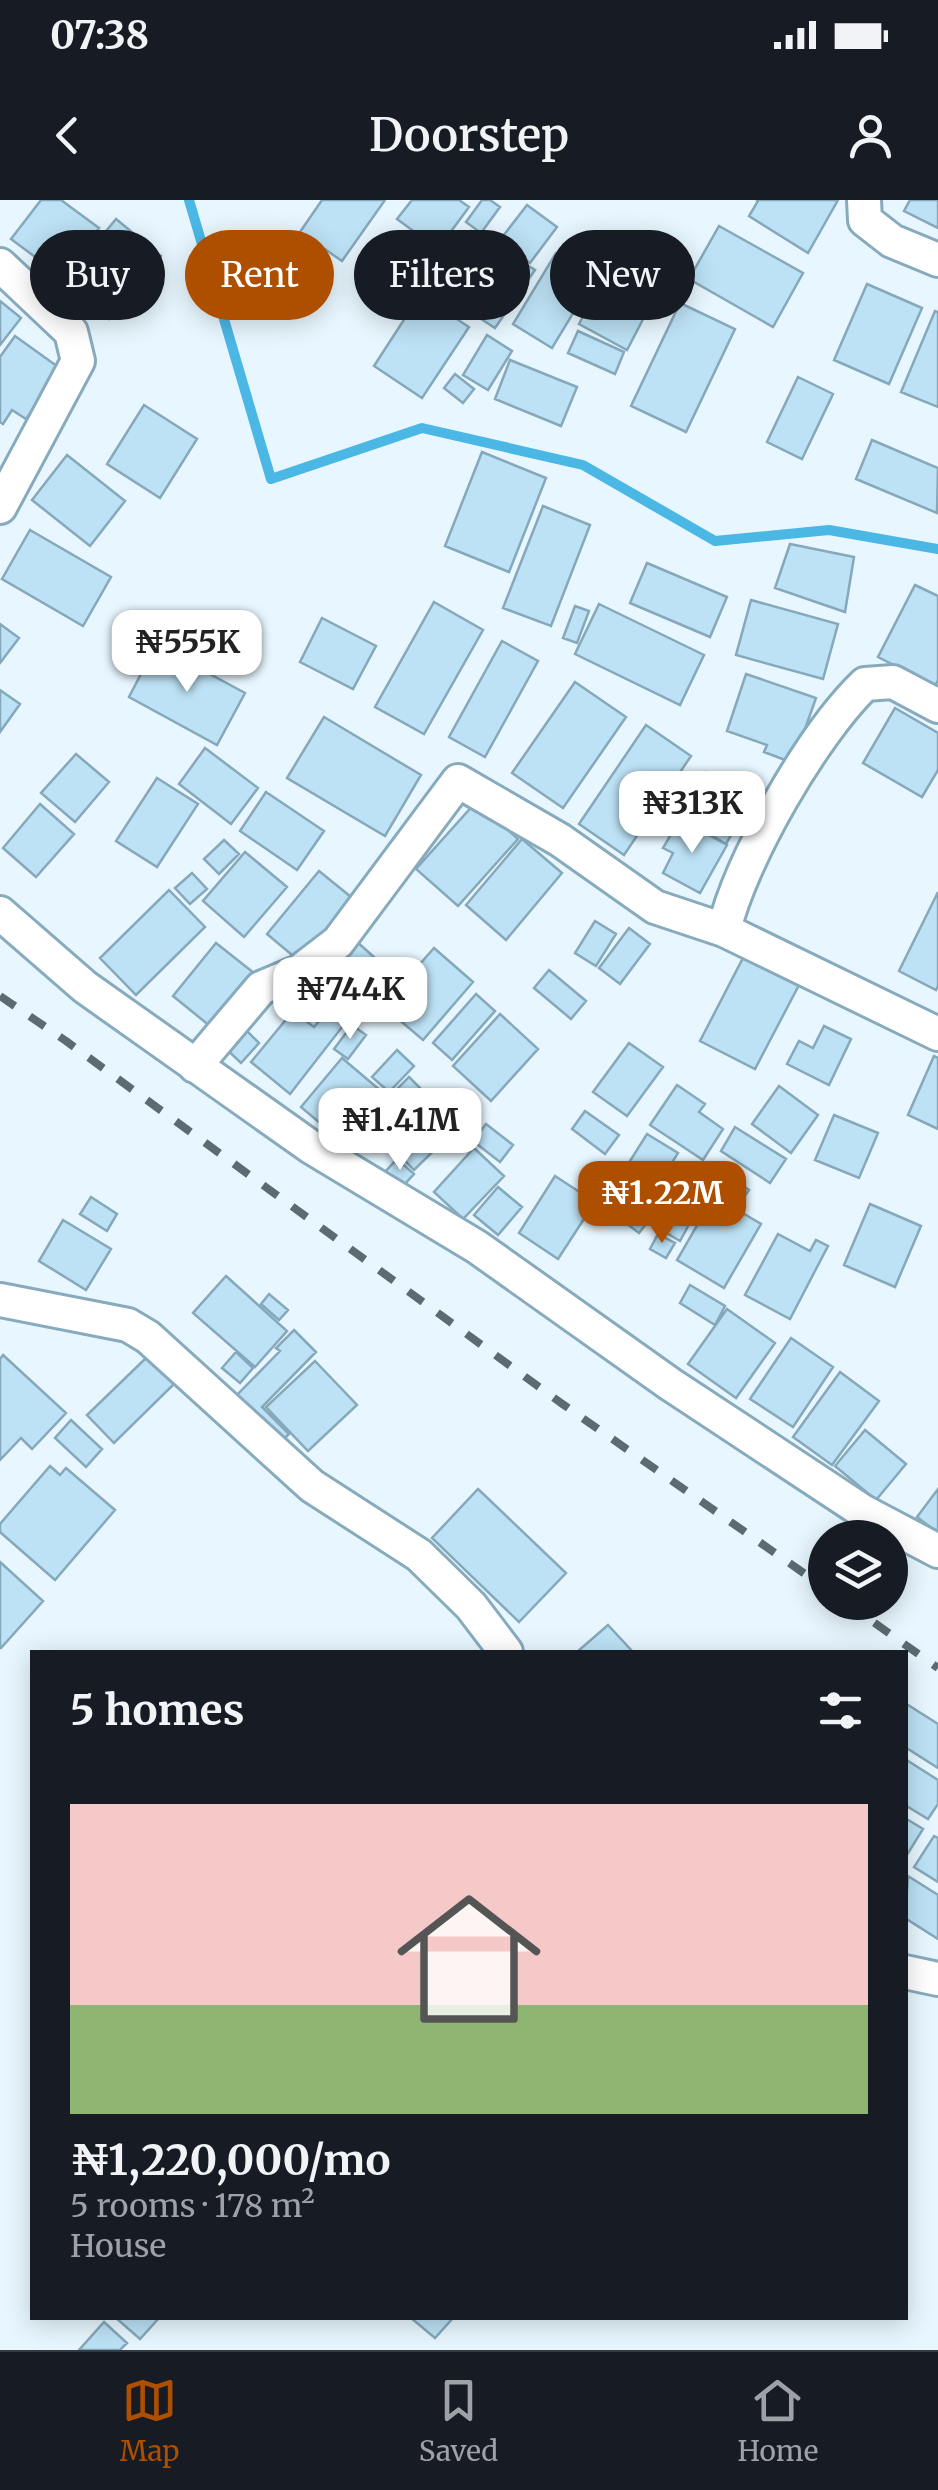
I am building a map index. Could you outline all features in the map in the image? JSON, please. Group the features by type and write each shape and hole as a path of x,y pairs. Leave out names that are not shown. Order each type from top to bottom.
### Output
{"street":[{"path":"864,200 865,220 892,241 938,260"},
{"path":"0,265 71,332 78,361 0,507"},
{"path":"724,930 764,832 838,709 864,684 892,682 938,706"},
{"path":"195,1066 261,988 300,972 338,942 458,781 560,840 654,907 724,930 938,1034"},
{"path":"0,913 85,987 311,1147 477,1247 670,1384 864,1512 938,1551"},
{"path":"0,1300 128,1325 148,1337 312,1486 419,1555 471,1606 504,1650"},
{"path":"908,1973 938,1979"}],"building":[{"path":"41,200 61,200 99,228 30,230 30,253 11,239"},
{"path":"322,200 385,200 364,230 354,230 354,244 342,261 334,255 334,230 301,230"},
{"path":"412,200 459,200 469,207 452,230 412,230 397,219"},
{"path":"482,200 500,207 483,230 466,222"},
{"path":"756,200 838,200 808,253 749,216"},
{"path":"910,200 938,200 938,228 904,211"},
{"path":"527,205 557,227 550,230 550,236 530,263 530,230 508,230"},
{"path":"116,219 129,230 107,230"},
{"path":"719,226 803,273 773,327 695,282 695,268"},
{"path":"550,263 550,320 569,320 552,348 513,324 515,320 530,320 530,296"},
{"path":"867,284 922,308 889,384 834,360"},
{"path":"0,301 21,318 0,345"},
{"path":"695,310 735,329 686,432 631,406 672,320 695,320"},
{"path":"935,311 938,312 938,407 901,392"},
{"path":"404,320 458,320 469,327 422,398 374,366"},
{"path":"483,320 501,320 495,328"},
{"path":"581,320 643,320 627,350 579,324"},
{"path":"578,331 624,352 615,374 568,353"},
{"path":"487,335 512,351 488,390 463,375"},
{"path":"15,336 61,369 26,419 12,410 3,424 0,357"},
{"path":"510,360 577,387 561,426 495,399"},
{"path":"455,374 474,389 463,403 444,388"},
{"path":"798,377 833,394 802,459 767,442"},
{"path":"144,405 197,439 160,498 107,464"},
{"path":"872,440 938,468 937,513 856,479"},
{"path":"482,452 546,478 509,572 445,546"},
{"path":"67,455 125,501 90,546 32,500"},
{"path":"543,506 590,525 551,626 503,608"},
{"path":"30,530 111,577 83,626 2,579"},
{"path":"790,544 854,557 845,612 775,588"},
{"path":"647,563 727,597 710,637 630,603"},
{"path":"915,585 938,596 935,686 878,657"},
{"path":"751,600 838,624 823,679 736,655"},
{"path":"434,602 483,630 424,734 375,707"},
{"path":"599,604 704,655 680,705 575,654"},
{"path":"575,606 589,611 577,643 563,638"},
{"path":"322,618 376,646 353,689 300,662"},
{"path":"0,624 19,638 0,663"},
{"path":"502,641 538,661 485,757 449,737"},
{"path":"156,645 245,693 217,745 129,697"},
{"path":"746,674 816,698 793,763 764,752 767,745 727,731"},
{"path":"575,682 626,717 563,808 512,773"},
{"path":"0,690 20,704 0,732"},
{"path":"895,708 938,733 938,770 922,797 863,763"},
{"path":"324,717 421,775 385,836 287,778"},
{"path":"646,725 691,756 624,855 579,824"},
{"path":"205,748 258,788 231,824 179,784"},
{"path":"76,754 109,782 75,822 41,793"},
{"path":"706,772 752,799 726,844 680,816"},
{"path":"157,778 198,804 157,867 116,841"},
{"path":"266,792 324,831 297,870 240,831"},
{"path":"476,802 518,839 458,906 416,869"},
{"path":"40,804 74,834 36,877 3,848"},
{"path":"680,819 727,845 700,893 663,873 673,853 663,848"},
{"path":"522,839 562,873 506,940 466,905"},
{"path":"224,840 239,854 219,874 204,859"},
{"path":"245,852 287,887 244,937 203,901"},
{"path":"319,871 356,901 304,965 267,934"},
{"path":"192,873 207,889 190,904 175,888"},
{"path":"169,890 205,927 136,995 100,958"},
{"path":"938,892 938,986 936,990 899,971"},
{"path":"595,921 616,934 596,966 575,953"},
{"path":"629,928 650,944 620,984 599,968"},
{"path":"355,940 395,976 366,1009 326,973"},
{"path":"216,943 259,977 216,1031 173,996"},
{"path":"434,948 473,982 423,1040 383,1006"},
{"path":"744,956 799,985 755,1069 700,1041"},
{"path":"549,970 586,1001 571,1019 534,988"},
{"path":"476,994 495,1011 452,1060 433,1043"},
{"path":"330,1008 346,1022 290,1094 251,1062 293,1011 314,1027"},
{"path":"500,1014 538,1049 491,1101 453,1066"},
{"path":"238,1022 259,1043 241,1063 219,1042"},
{"path":"352,1025 366,1035 348,1059 334,1049"},
{"path":"824,1026 851,1039 829,1085 787,1064 799,1041 813,1048"},
{"path":"629,1043 663,1067 627,1116 593,1092"},
{"path":"397,1050 414,1066 389,1092 372,1077"},
{"path":"934,1056 938,1058 938,1129 908,1115"},
{"path":"342,1058 381,1091 340,1140 301,1107"},
{"path":"409,1077 440,1108 396,1153 364,1122"},
{"path":"677,1085 705,1104 699,1112 723,1129 703,1160 650,1125"},
{"path":"779,1086 818,1115 791,1153 752,1124"},
{"path":"453,1100 468,1115 458,1125 443,1110"},
{"path":"585,1111 619,1135 605,1154 572,1129"},
{"path":"442,1113 457,1128 414,1170 399,1155"},
{"path":"834,1115 878,1133 859,1178 815,1160"},
{"path":"486,1124 513,1145 500,1162 473,1141"},
{"path":"735,1127 786,1159 770,1183 721,1151"},
{"path":"647,1134 678,1153 654,1192 623,1172"},
{"path":"474,1148 504,1176 463,1219 434,1192"},
{"path":"397,1159 414,1174 402,1187 385,1172"},
{"path":"714,1165 728,1174 708,1203 694,1193"},
{"path":"555,1176 595,1202 558,1259 519,1233"},
{"path":"732,1178 749,1190 738,1205 722,1194"},
{"path":"615,1186 653,1215 639,1233 601,1204"},
{"path":"498,1187 522,1207 498,1235 474,1215"},
{"path":"714,1196 761,1224 724,1288 677,1260"},
{"path":"91,1197 117,1214 107,1231 80,1214"},
{"path":"870,1204 921,1226 895,1287 844,1265"},
{"path":"674,1205 693,1217 680,1241 660,1229"},
{"path":"63,1220 111,1249 86,1290 39,1261"},
{"path":"658,1234 675,1243 666,1258 650,1249"},
{"path":"778,1234 810,1251 816,1240 828,1246 790,1319 745,1295"},
{"path":"226,1276 287,1331 255,1367 193,1313"},
{"path":"690,1285 725,1306 715,1325 680,1303"},
{"path":"269,1294 288,1310 279,1320 261,1304"},
{"path":"727,1309 775,1343 736,1398 688,1364"},
{"path":"294,1330 316,1352 262,1407 289,1434 283,1440 237,1395 280,1351 276,1348"},
{"path":"791,1338 833,1367 793,1427 750,1399"},
{"path":"236,1352 253,1368 240,1383 222,1368"},
{"path":"3,1355 66,1413 32,1449 21,1438 0,1460 0,1359"},
{"path":"147,1357 174,1384 114,1443 87,1415"},
{"path":"315,1361 357,1405 308,1451 266,1407"},
{"path":"840,1372 879,1401 832,1465 793,1437"},
{"path":"71,1420 102,1449 86,1467 55,1438"},
{"path":"865,1430 906,1464 876,1500 835,1466"},
{"path":"50,1466 60,1475 66,1468 115,1510 55,1580 0,1532 0,1524"},
{"path":"478,1489 566,1573 519,1622 432,1538"},
{"path":"938,1489 938,1533 917,1517"},
{"path":"0,1562 43,1601 1,1648 0,1647"},
{"path":"608,1625 631,1650 579,1650"},
{"path":"908,1705 938,1724 938,1768 908,1749"},
{"path":"908,1761 938,1780 938,1804 928,1819 908,1807"},
{"path":"908,1820 923,1829 908,1853"},
{"path":"934,1836 938,1838 938,1882 914,1867"},
{"path":"908,1876 938,1895 938,1939 908,1920"},
{"path":"118,2320 157,2320 140,2339"},
{"path":"413,2320 451,2320 435,2338"},
{"path":"104,2322 127,2343 120,2350 79,2350"}],"waterway":[{"path":"189,200 271,479 422,428 583,465 715,541 829,530 938,549"}],"railway":[{"path":"0,996 561,1403 808,1576"},
{"path":"870,1620 938,1668"}]}
